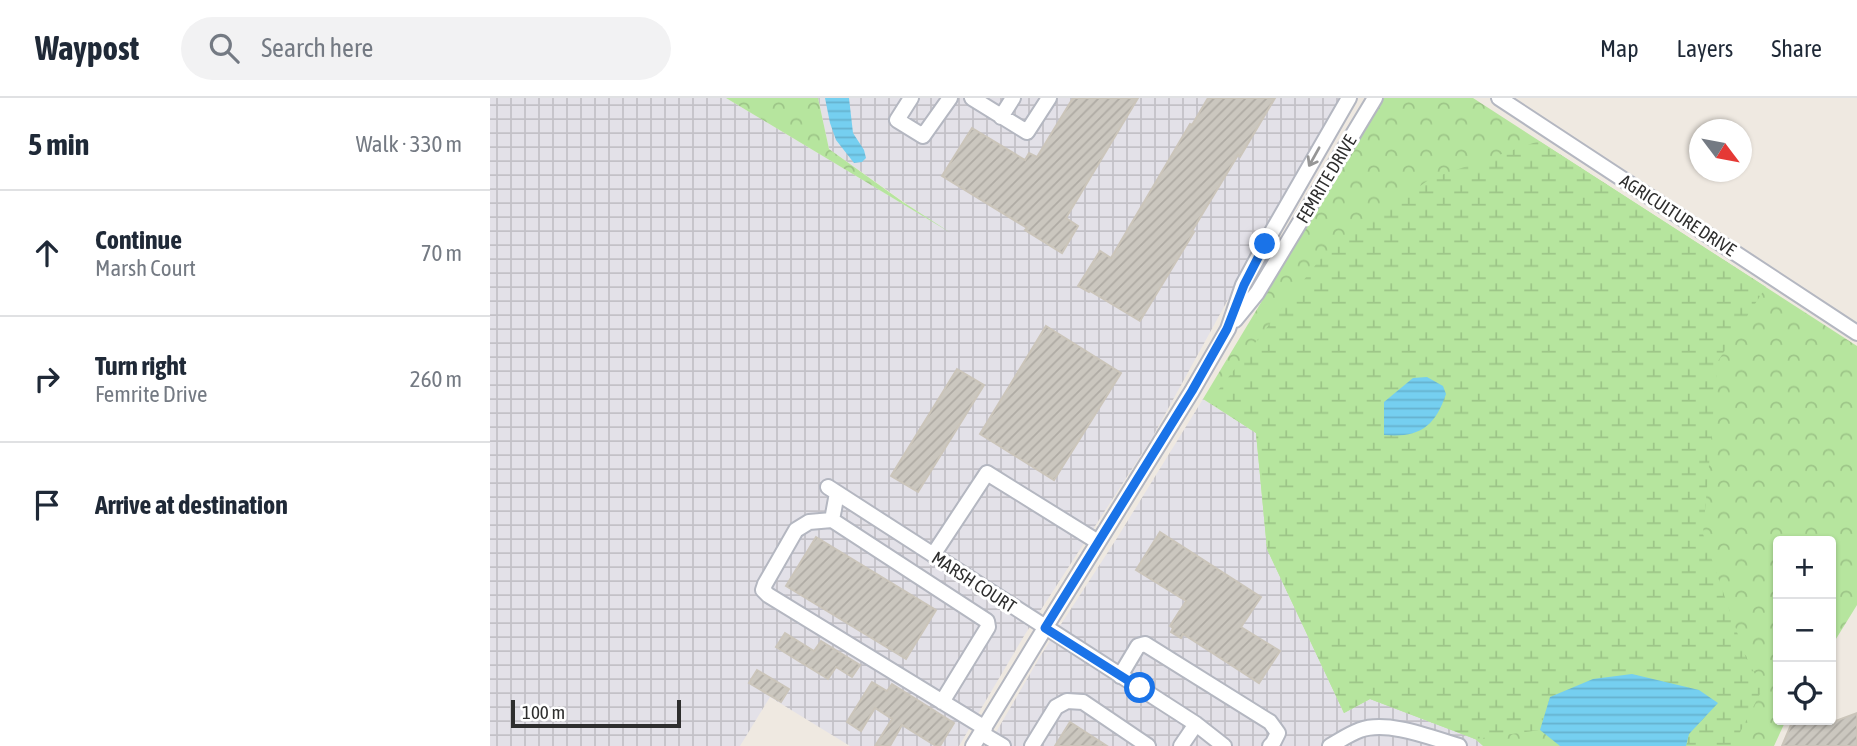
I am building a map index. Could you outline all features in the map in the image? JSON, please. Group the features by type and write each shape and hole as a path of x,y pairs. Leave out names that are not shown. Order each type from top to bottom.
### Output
{"street":[{"path":"911,98 897,120 923,136 950,98"},
{"path":"972,98 1027,132 1049,98"},
{"path":"1001,117 1013,98"},
{"name":"FEMRITE DRIVE","path":"980,736 1192,391 1227,329 1249,275 1349,98"},
{"name":"FEMRITE DRIVE","path":"1227,329 1257,293 1375,98"},
{"name":"AGRICULTURE DRIVE","path":"1499,98 1857,333"},
{"path":"933,555 987,473 1098,542"},
{"name":"MARSH COURT","path":"832,520 832,490 1196,724 1224,746"},
{"path":"942,702 988,627 987,621 832,520 809,522 796,530 763,590 942,702 980,736 1003,746"},
{"path":"938,589 951,568"},
{"path":"1120,676 1138,646 1145,644 1270,722 1278,733 1270,746"},
{"path":"1032,746 1056,707 1067,701 1083,702 1148,746"},
{"path":"1181,746 1196,724"},
{"path":"1330,746 1359,730 1376,727 1410,732 1436,743 1459,746"}],"shaded area":[{"path":"490,98 726,98 928,219 829,149 818,98 1345,98 1275,214 1152,438 1024,636 959,746 850,746 770,697 740,746 490,746"},
{"path":"1203,399 1256,433 1267,549 1344,713 1370,699 1475,739 1483,746 988,746 1041,655"}],"green space":[{"path":"726,98 818,98 829,149 951,233"},
{"path":"1384,98 1473,98 1857,346 1857,605 1836,639 1836,536 1773,536 1773,725 1784,725 1774,746 1483,746 1475,739 1370,699 1344,713 1267,549 1256,433 1203,399"},
{"path":"1539,141 1766,287 1718,361 1703,534 1746,658 1763,688 1733,746 1686,746 1689,734 1718,703 1550,697 1540,730 1475,739 1370,699 1344,713 1267,549 1256,433 1209,402 1324,254 1430,179"}],"water":[{"path":"825,98 849,98 853,133 866,158 862,162 854,163 836,140"},
{"path":"1427,377 1443,386 1446,394 1437,415 1416,432 1384,435 1384,402 1413,378"},
{"path":"1632,674 1699,690 1718,703 1689,734 1686,746 1560,746 1540,730 1550,697 1593,679"}],"building":[{"path":"1073,98 1138,98 1066,218 1078,226 1062,253 1025,230 1027,228 942,176 972,128 1025,160 1029,153 1037,157"},
{"path":"1208,98 1275,98 1240,157 1238,155 1140,321 1078,286 1100,251 1111,258"},
{"path":"1046,326 1121,373 1054,480 980,434"},
{"path":"957,369 984,385 918,492 891,476"},
{"path":"1160,532 1261,597 1241,627 1280,651 1259,683 1183,634 1181,638 1171,632 1173,628 1170,626 1186,601 1136,570"},
{"path":"816,537 936,610 906,659 786,586"},
{"path":"785,633 814,651 821,641 860,665 852,677 836,667 828,679 776,647"},
{"path":"757,670 789,689 781,702 749,683"},
{"path":"872,682 887,691 892,684 954,723 940,746 902,725 890,746 875,746 892,719 875,708 861,731 847,722"},
{"path":"1857,713 1857,746 1782,746 1791,725 1836,725 1836,721"},
{"path":"1070,722 1107,746 1055,746"}],"route":[{"path":"1140,688 1045,628 1192,391 1227,329 1244,285 1265,244"}]}
